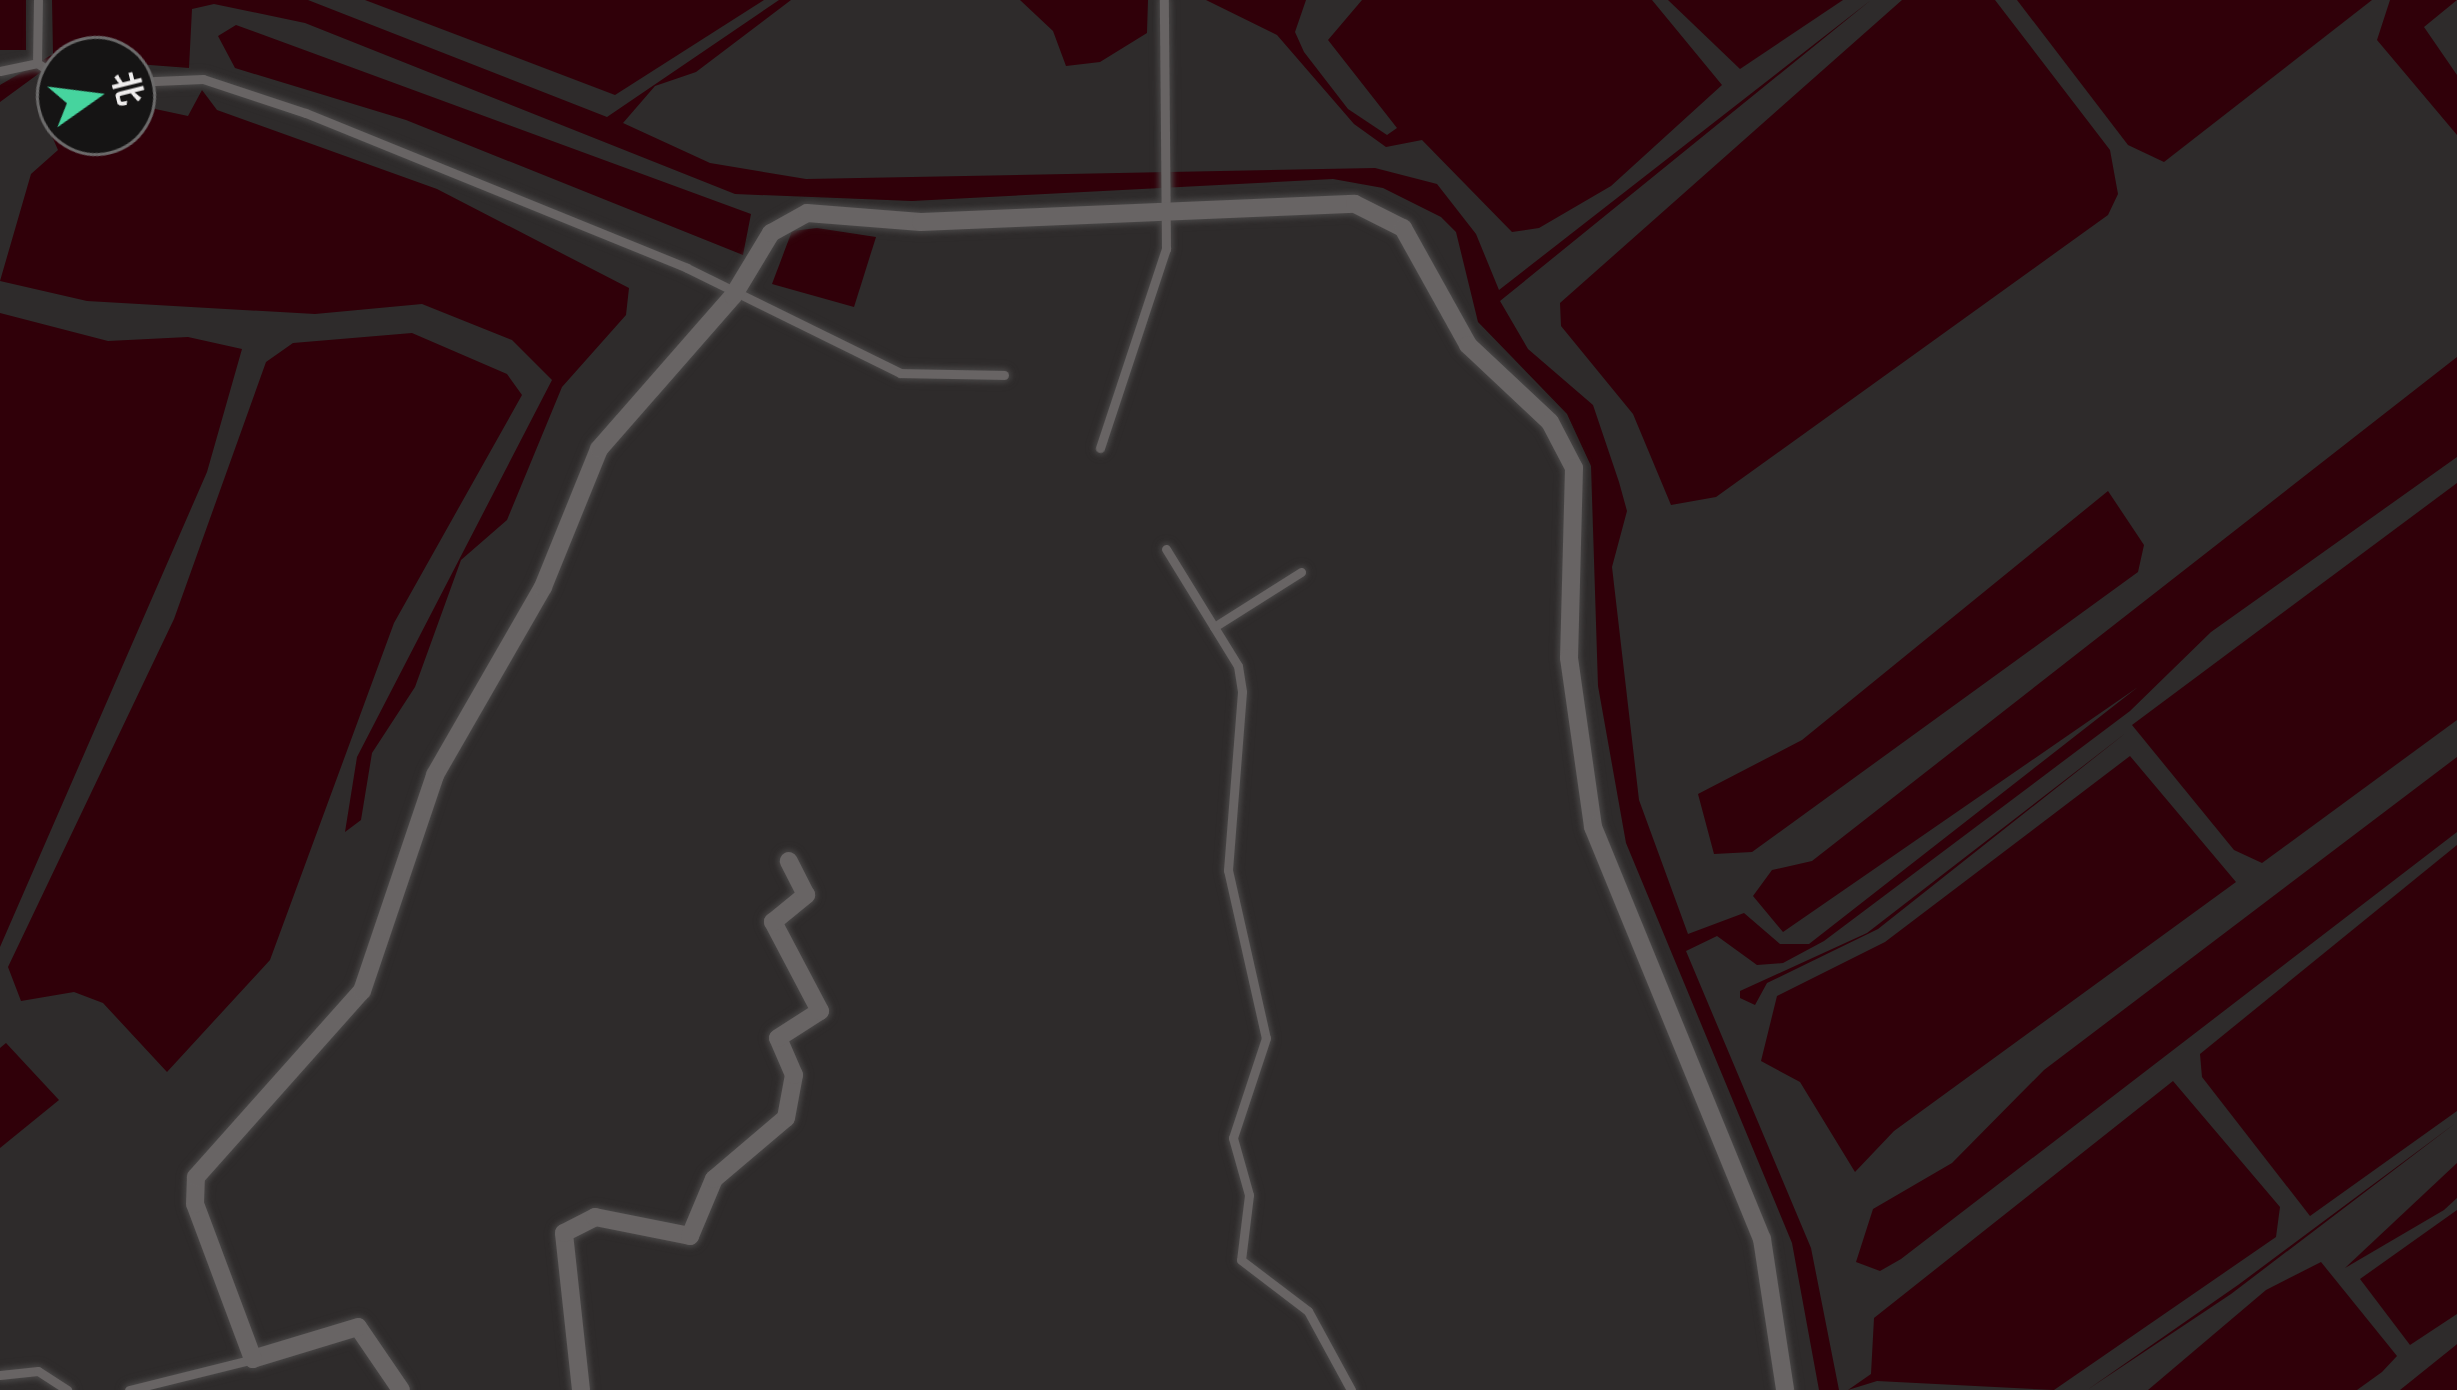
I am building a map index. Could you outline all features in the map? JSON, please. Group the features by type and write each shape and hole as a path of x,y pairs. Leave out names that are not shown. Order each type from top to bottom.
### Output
{"street":[{"path":"401,1390 358,1327 253,1359 195,1204 196,1177 362,991 435,775 543,587 598,449 733,296 791,216 1355,204 1389,215 1468,345 1564,446 1576,491 1569,658 1594,827 1762,1239 1788,1364 1784,1390"},
{"path":"580,1390 564,1233 595,1217 690,1236 714,1179 786,1118 794,1075 778,1037 820,1012 773,922 806,896 789,861"}],"lane":[{"path":"37,36 38,0"},
{"path":"1100,448 1168,206 1164,0"},
{"path":"0,71 36,63"},
{"path":"156,81 203,79 306,113 913,376 1004,375"},
{"path":"1166,549 1214,627 1242,692 1228,870 1266,1038 1238,1103 1234,1160 1250,1195 1237,1238 1241,1260 1321,1328 1352,1390"},
{"path":"1214,627 1300,572"},
{"path":"129,1390 253,1359"},
{"path":"1788,1364 1794,1390"},
{"path":"0,1375 38,1371 67,1390"}],"shaded area":[{"path":"0,0 26,0 26,50 0,50"},
{"path":"52,0 308,0 607,117 779,0 791,0 696,72 655,86 623,123 710,163 806,179 1375,168 1437,184 1476,234 1499,290 1871,0 1500,301 1528,349 1593,405 1619,482 1627,511 1612,567 1639,800 1688,934 1744,913 1780,944 1809,944 2138,687 1783,932 1753,896 1772,870 1812,861 2457,357 2457,457 2211,632 2130,711 1824,941 1783,963 1757,965 1717,936 1686,951 1811,1248 1839,1390 1819,1390 1792,1243 1626,843 1598,686 1591,466 1567,414 1478,322 1456,232 1441,217 1383,188 1333,179 912,201 735,194 305,23 214,4 192,9 189,68 156,65 156,36 53,36"},
{"path":"365,0 764,0 615,95"},
{"path":"1020,0 1148,0 1147,33 1100,62 1066,66 1053,31"},
{"path":"1206,0 1306,0 1295,32 1304,52 1348,109 1387,135 1397,128 1328,40 1362,0 1652,0 1722,85 1611,186 1539,228 1512,232 1422,140 1386,147 1354,124 1277,35"},
{"path":"1668,0 1843,0 1740,69"},
{"path":"1902,0 1995,0 2110,150 2118,194 2108,215 1716,497 1671,505 1633,414 1561,326 1560,303"},
{"path":"2017,0 2372,0 2164,162 2128,145"},
{"path":"2390,0 2457,0 2424,27 2457,75 2457,135 2377,40"},
{"path":"236,25 751,214 743,255 406,120 235,68 218,36"},
{"path":"36,64 36,76 0,102 0,85"},
{"path":"202,90 217,110 437,189 629,288 626,315 562,387 507,520 461,560 415,687 372,753 361,820 345,832 357,757 552,380 512,340 422,304 315,314 87,301 0,281 31,174 51,156 156,156 156,109 188,116"},
{"path":"817,228 876,237 854,307 772,284 792,231"},
{"path":"0,313 108,341 188,337 242,349 207,472 0,947"},
{"path":"412,333 507,374 522,395 394,623 270,960 167,1072 103,1003 74,992 21,1001 8,967 174,619 266,362 293,343"},
{"path":"2457,483 2457,720 2262,863 2234,850 2132,725"},
{"path":"2108,491 2144,545 2138,572 1752,852 1714,854 1698,794 1802,740"},
{"path":"2127,732 1878,929 1767,983 1755,1005 1740,998 1740,991 1867,933"},
{"path":"2130,756 2236,882 1894,1131 1855,1172 1800,1082 1761,1061 1777,996 1885,942"},
{"path":"2457,757 2457,832 1901,1259 1880,1271 1856,1262 1873,1209 1952,1163 2044,1070"},
{"path":"2457,845 2457,1111 2310,1216 2202,1077 2200,1054"},
{"path":"6,1043 59,1100 0,1148 0,1048"},
{"path":"2173,1081 2280,1207 2276,1237 2054,1390 1877,1381 1848,1390 1871,1374 1874,1318"},
{"path":"2457,1122 2231,1294 2087,1390 2238,1285"},
{"path":"2457,1163 2457,1198 2345,1268"},
{"path":"2457,1210 2457,1314 2410,1345 2360,1279"},
{"path":"2321,1262 2397,1356 2382,1372 2357,1390 2148,1390 2266,1290"},
{"path":"2456,1345 2457,1390 2400,1390"}]}
